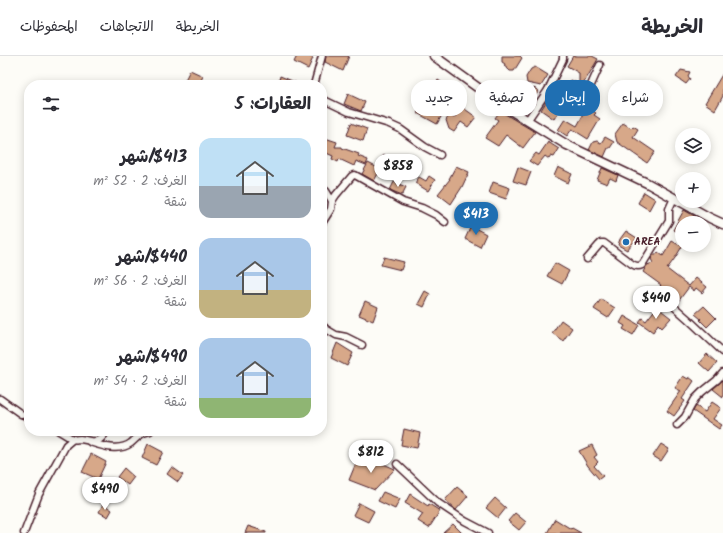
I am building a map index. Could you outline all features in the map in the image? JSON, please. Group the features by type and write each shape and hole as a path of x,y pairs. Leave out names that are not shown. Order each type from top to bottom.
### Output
{"street":[{"path":"315,80 322,56"},
{"path":"434,56 499,103 568,145 647,183 723,224"},
{"path":"553,80 563,56"},
{"path":"593,80 600,65"},
{"path":"527,121 545,94"},
{"path":"327,101 349,112 389,124 400,129 440,155"},
{"path":"327,215 331,209 332,201 349,179 355,175 403,202 422,208 436,215 445,222"},
{"path":"327,193 332,201"},
{"path":"587,259 599,245 604,243 632,264 636,266 642,265 669,221 669,209 674,198"},
{"path":"662,296 723,352"},
{"path":"327,330 336,335 346,337 362,345"},
{"path":"677,425 685,417 695,400 702,392 723,373"},
{"path":"0,399 24,415"},
{"path":"68,436 73,439 79,439 109,447 125,446 131,443 137,436"},
{"path":"90,442 97,442 103,436"},
{"path":"24,533 39,494 66,445 73,439"},
{"path":"397,464 438,502 465,521 488,533"}],"building":[{"path":"297,56 309,56 313,58 308,69 294,62"},
{"path":"326,56 349,56 343,71 325,62"},
{"path":"502,56 520,56 522,58 514,71 510,71 504,66 505,64 502,62"},
{"path":"573,56 592,56 598,59 586,80 579,80 579,73 567,66"},
{"path":"535,67 548,75 541,86 537,85 537,80 526,80 526,77 531,69"},
{"path":"190,70 203,76 201,80 185,80"},
{"path":"681,70 690,72 688,76 690,79 686,84 676,77"},
{"path":"723,73 723,96 715,110 705,103"},
{"path":"280,76 290,80 279,80"},
{"path":"348,94 365,102 361,111 344,104"},
{"path":"545,104 545,113 541,110"},
{"path":"467,111 476,117 468,127 461,122 454,132 449,129 446,120 449,116 454,118 455,116 467,116"},
{"path":"422,116 441,116 437,124"},
{"path":"496,116 508,116 535,132 523,148 506,135 498,146 485,138 498,120 495,118"},
{"path":"583,116 596,116 600,119 588,139 572,129 567,136 558,130 565,119 577,126"},
{"path":"351,123 367,129 363,141 347,135"},
{"path":"623,123 631,128 633,126 638,129 633,137 655,152 647,163 617,142 615,134"},
{"path":"605,137 614,142 610,148 608,148 604,157 589,150 593,142 597,141 601,143"},
{"path":"327,139 337,142 335,147 342,147 359,154 358,156 368,160 366,165 356,161 354,166 339,159 338,162 332,159 333,156 327,153"},
{"path":"548,142 559,149 554,157 551,156 549,159 545,156 537,166 529,161 536,153 539,155"},
{"path":"384,155 395,162 388,172 381,168 374,181 362,174 368,163 376,167"},
{"path":"456,166 469,172 462,187 451,204 438,194 450,179"},
{"path":"518,167 531,172 526,185 513,181"},
{"path":"558,167 572,174 568,183 554,176"},
{"path":"602,168 618,175 616,181 610,178 607,184 597,180"},
{"path":"429,176 435,180 428,191 415,183 419,177 426,181"},
{"path":"394,182 406,187 402,195 390,190"},
{"path":"493,182 510,188 506,199 489,193"},
{"path":"644,192 655,199 649,210 638,203"},
{"path":"684,210 694,216 681,216"},
{"path":"471,226 486,234 480,247 465,239"},
{"name":"AREA","path":"626,231 637,238 627,250 618,245 620,239"},
{"path":"672,241 675,243 675,252 679,252 667,269 689,286 696,278 707,287 702,293 696,288 694,291 689,287 677,303 660,286 661,285 643,272 647,265 653,263 651,259 653,255 656,255 658,252 663,256"},
{"path":"384,257 404,262 401,270 381,265"},
{"path":"555,263 569,271 562,284 547,276"},
{"path":"425,291 430,294 424,307 418,304"},
{"path":"601,299 615,308 608,318 594,309"},
{"path":"365,301 378,307 373,321 359,315"},
{"path":"704,306 716,318 707,327 695,314"},
{"path":"657,307 671,318 662,328 658,324 653,332 639,322 642,318 646,321"},
{"path":"624,316 639,325 633,335 623,329 625,326 620,323"},
{"path":"561,320 572,328 563,341 552,333"},
{"path":"337,343 353,353 347,366 331,358"},
{"path":"707,354 717,363 709,372 699,363"},
{"path":"683,376 688,379 689,377 694,381 682,399 685,401 674,416 667,411 681,391 675,388"},
{"path":"723,380 723,397 713,389"},
{"path":"712,402 721,408 713,419 722,425 719,429 693,411 696,406 705,412"},
{"path":"404,429 420,433 417,448 401,445"},
{"path":"148,444 163,452 156,465 142,458"},
{"path":"661,444 669,449 661,461 653,456"},
{"path":"592,445 597,455 594,457 598,462 594,466 603,476 599,479 588,466 579,451"},
{"path":"91,454 106,462 98,479 82,472"},
{"path":"371,460 395,469 375,490 349,480 356,463"},
{"path":"172,467 183,475 178,482 167,474"},
{"path":"124,468 134,477 128,485 117,477"},
{"path":"457,487 468,496 456,510 445,500"},
{"path":"383,492 400,499 395,509 378,501"},
{"path":"410,494 428,506 429,504 440,511 429,528 418,521 423,514 405,503"},
{"path":"495,498 506,508 498,518 486,508"},
{"path":"359,503 374,511 368,522 353,515"},
{"path":"103,504 112,510 108,517 99,512"},
{"path":"515,513 526,522 519,530 508,521"},
{"path":"555,519 571,529 572,528 581,533 547,533"},
{"path":"453,524 462,533 443,533"},
{"path":"248,526 266,532 266,533 245,533"}],"place":[{"name":"AREA","path":"626,242"}]}
